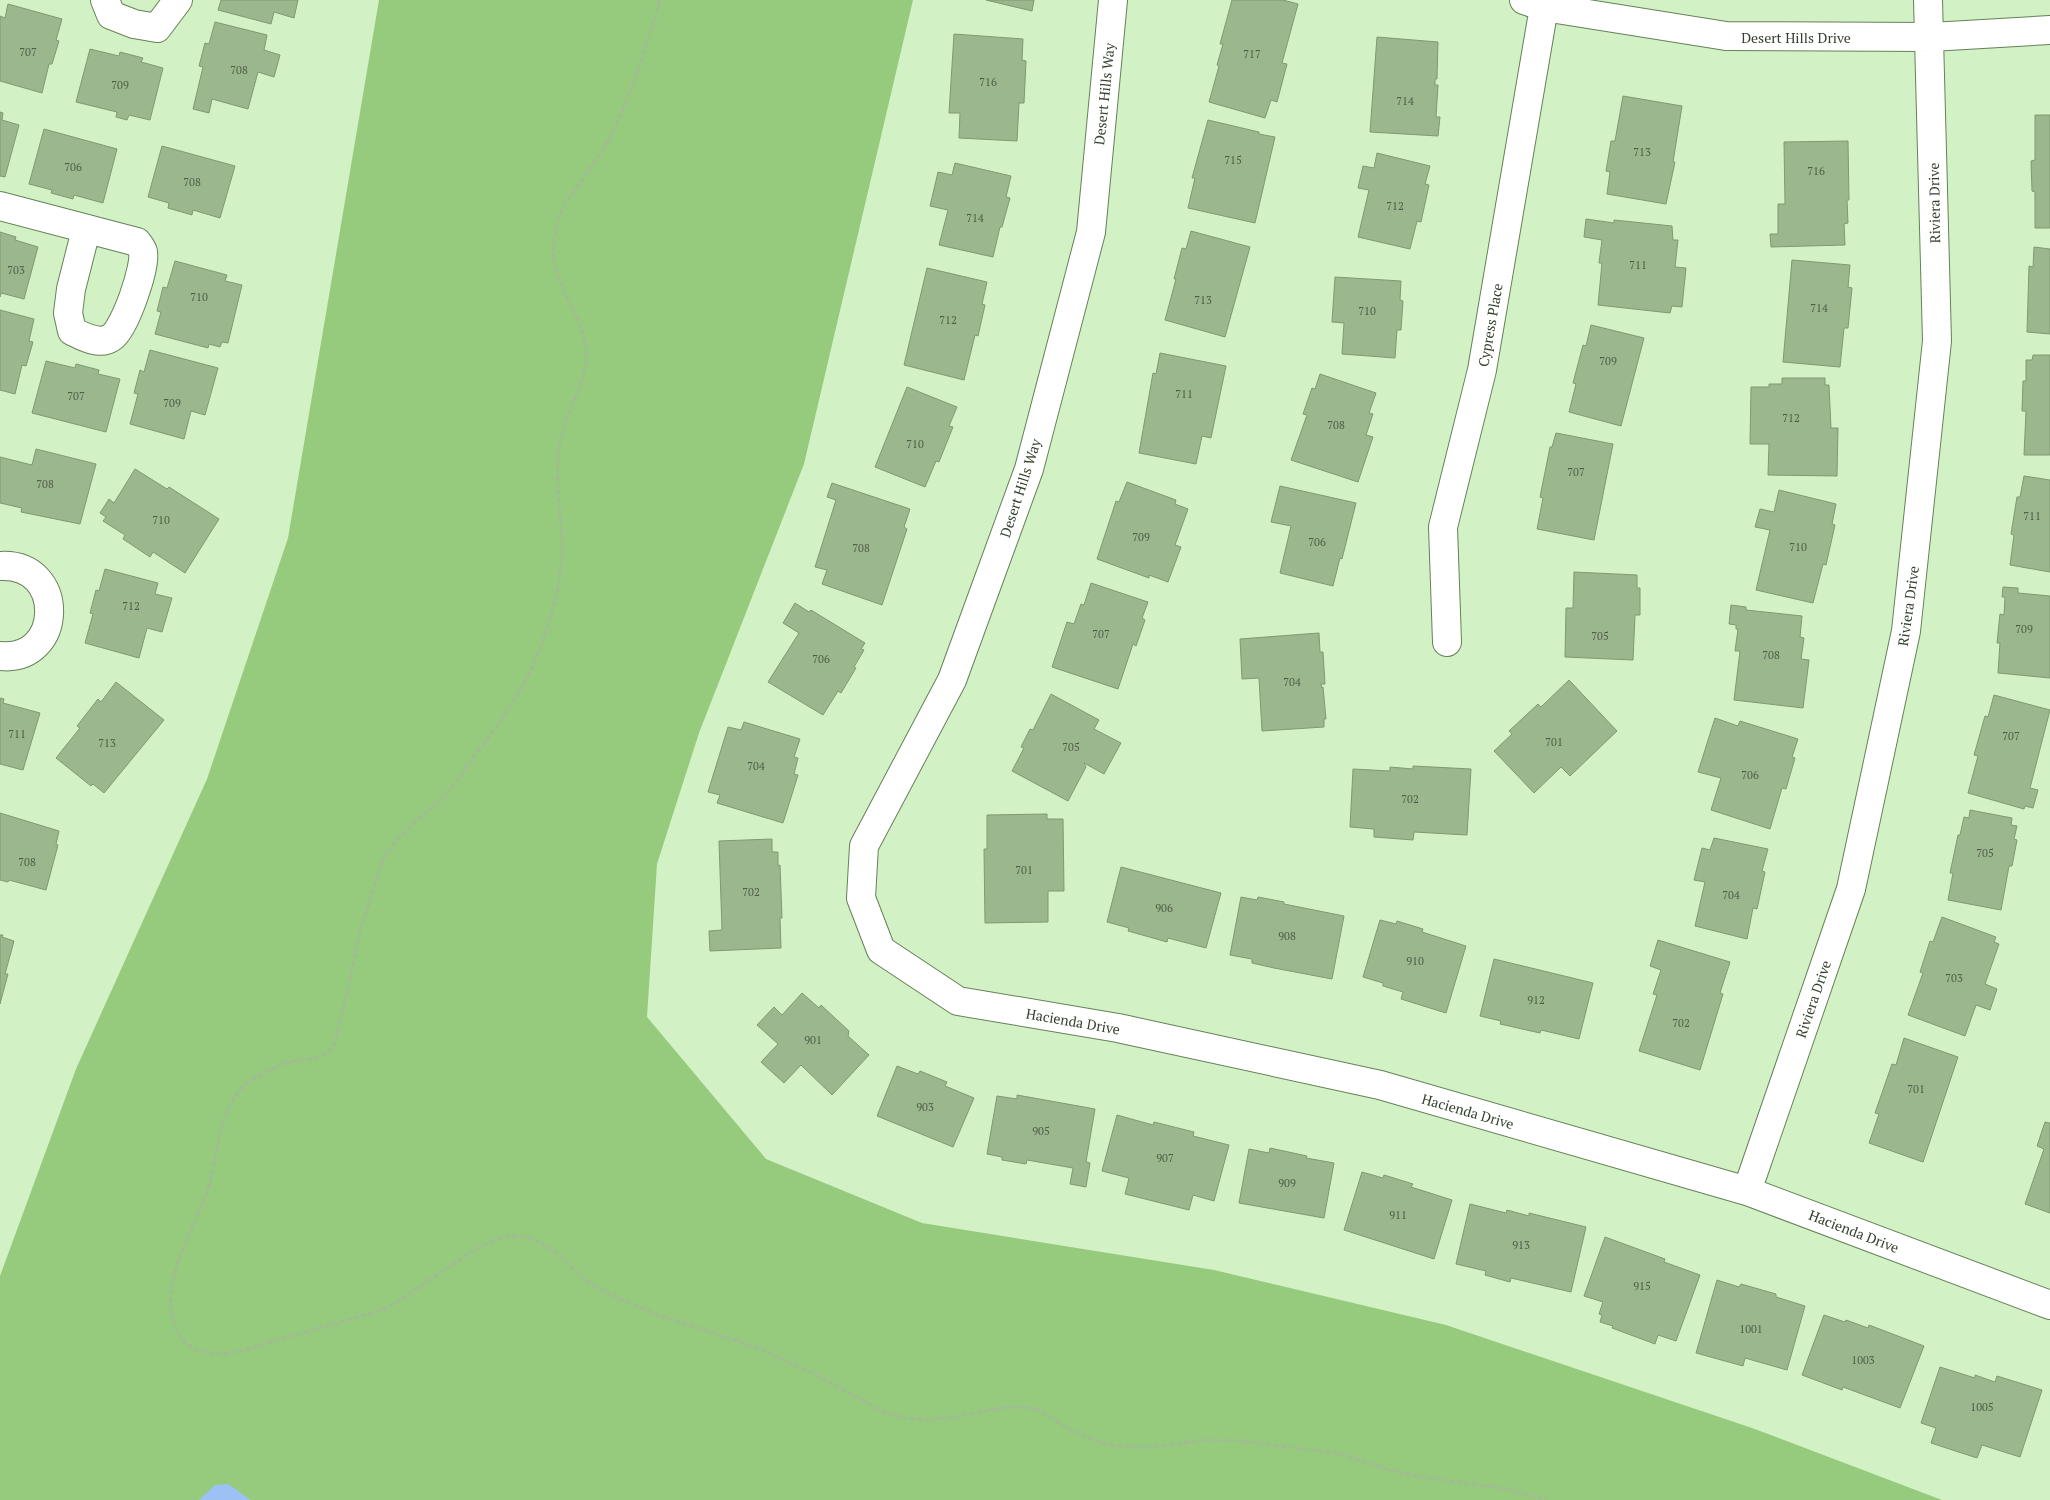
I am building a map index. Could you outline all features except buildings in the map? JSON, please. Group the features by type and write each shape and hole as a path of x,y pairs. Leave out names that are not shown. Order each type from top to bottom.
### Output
{"street":[{"path":"105,0 111,15 134,24 157,28 178,0"},
{"name":"Desert Hills Way","path":"881,950 861,898 864,846 952,680 1028,469 1091,232 1113,0"},
{"name":"Riviera Drive","path":"1747,1191 1851,889 1906,631 1937,341 1931,37 1928,0"},
{"name":"Desert Hills Drive","path":"1534,3 1726,36 1931,37 2050,30"},
{"name":"Cypress Place","path":"1447,642 1443,527 1482,370 1534,3"},
{"path":"0,206 86,230"},
{"path":"0,566 11,566 21,569 37,579 47,595 50,615 44,634 31,648 13,656 0,656"},
{"name":"Hacienda Drive","path":"881,950 958,1001 1118,1028 1380,1085 1747,1191 2050,1305"}],"path":[{"path":"659,0 657,13 615,128 596,161 559,216 553,245 557,272 567,298 580,322 586,346 586,360 584,379 562,432 558,459 562,552 556,590 544,634 530,672 492,733 447,793 410,826 385,856 359,934 347,999 336,1038 330,1051 319,1057 286,1063 243,1087 233,1101 225,1118 208,1188 181,1255 170,1290 170,1309 175,1328 185,1344 199,1350 221,1354 237,1352 388,1308 471,1252 494,1240 510,1236 528,1237 543,1244 587,1282 609,1294 653,1313 759,1348 826,1380 882,1411 905,1418 928,1420 956,1417 1000,1408 1038,1409 1091,1439 1116,1446 1151,1447 1205,1440 1269,1444 1341,1454 1413,1475 1502,1488 1547,1500"}],"green space":[{"path":"379,0 913,0 804,464 699,733 657,864 647,1017 766,1159 922,1223 1214,1270 1446,1325 1752,1428 1942,1500 0,1500 0,1276 76,1069 207,779 288,538"}],"water":[{"path":"228,1484 251,1500 199,1500 215,1485"}]}
